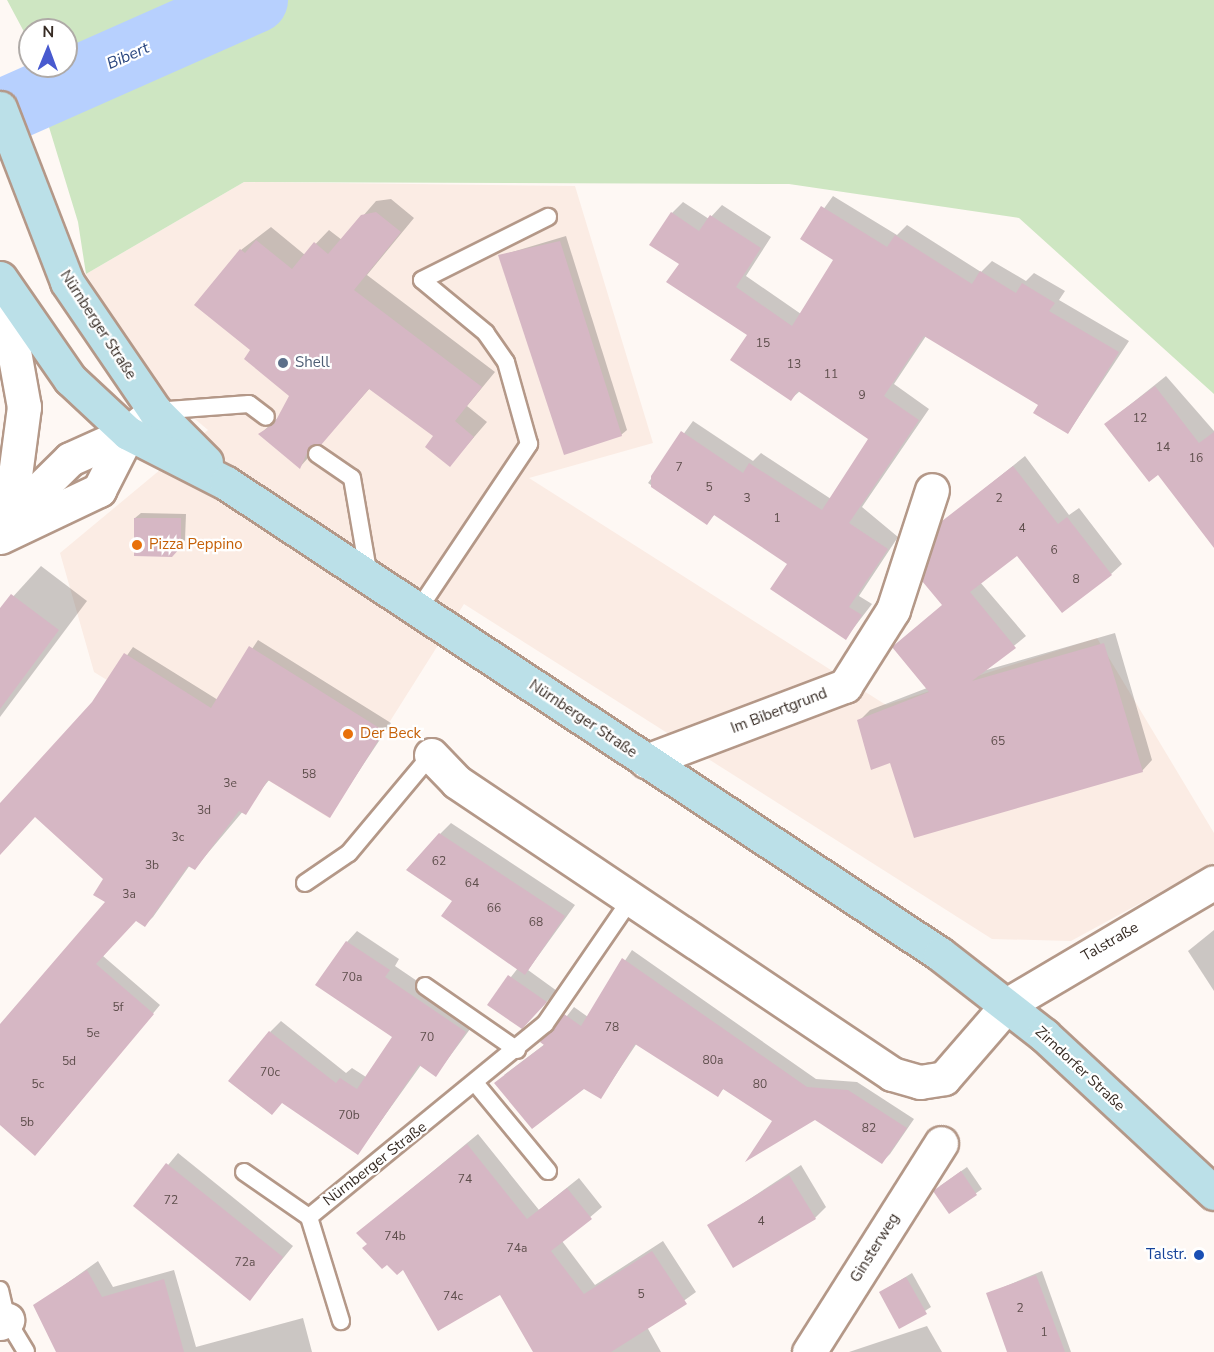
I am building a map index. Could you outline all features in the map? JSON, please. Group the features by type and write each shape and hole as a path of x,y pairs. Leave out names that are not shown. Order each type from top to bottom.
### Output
{"main road":[{"name":"Nürnberger Straße","path":"0,108 38,214 67,282 155,411 226,483"},
{"name":"Nürnberger Straße","path":"1,281 70,380 128,433 226,483 940,954"},
{"name":"Zirndorfer Straße","path":"940,954 1008,1004 1214,1193"}],"street":[{"path":"0,508 15,475 24,407 1,281"},
{"path":"0,528 70,459 128,433 155,411"},
{"path":"0,537 99,490 128,433"},
{"name":"Im Bibertgrund","path":"646,761 845,686 893,610 932,490"},
{"path":"431,755 457,782 901,1077 920,1082 944,1078 1008,1004"},
{"name":"Talstraße","path":"1008,1004 1214,882"},
{"name":"Ginsterweg","path":"809,1352 941,1143"}],"lane":[{"path":"418,610 529,444 506,362 486,333 422,280 548,217"},
{"path":"155,411 249,404 266,417"},
{"path":"317,454 352,478 369,577"},
{"path":"305,884 349,853 431,755"},
{"name":"Nürnberger Straße","path":"309,1217 476,1084 545,1024 631,899"},
{"path":"425,986 517,1050"},
{"path":"476,1084 548,1171"},
{"path":"244,1172 309,1217 341,1321"},
{"path":"2,1311 26,1352"}],"shaded area":[{"path":"244,182 575,186 653,443 529,478 886,705 1097,638 1214,833 1214,863 1071,941 992,939 464,604 329,818 94,672 60,553 208,430 151,382 86,274"}],"green space":[{"path":"7,0 1214,0 1214,394 1019,218 789,184 244,182 86,274 78,222 34,78 78,78 78,18 18,18 18,21"}],"building":[{"path":"821,206 887,247 895,235 972,284 980,271 1016,293 1022,283 1055,303 1049,311 1119,352 1068,434 1033,413 1038,405 924,336 884,396 919,420 849,523 888,549 849,607 862,615 846,640 770,589 787,564 714,515 707,525 651,487 651,476 681,431 743,473 749,463 822,510 868,439 798,391 791,401 730,360 747,335 666,282 679,264 649,245 671,212 699,231 710,215 761,248 736,287 792,326 833,260 800,239"},
{"path":"376,212 401,232 354,290 482,387 455,421 474,437 450,467 425,447 433,436 369,389 321,445 309,448 300,469 258,434 274,424 289,396 244,359 250,350 194,305 240,249 245,253 256,240 292,269 314,242 328,254 361,215"},
{"path":"560,241 622,436 564,455 498,255"},
{"path":"1155,386 1199,443 1214,432 1214,548 1158,475 1149,482 1104,424"},
{"path":"1013,466 1058,524 1067,517 1112,575 1062,613 1017,556 970,592 1016,648 972,681 1104,643 1143,772 914,838 890,763 871,770 857,720 929,692 892,647 942,605 922,581 942,521"},
{"path":"134,518 181,518 181,547 172,557 134,556"},
{"path":"11,594 59,630 0,709 0,608"},
{"path":"249,646 384,731 330,818 268,780 246,815 239,811 195,870 188,866 145,927 136,921 96,964 154,1014 35,1156 0,1125 0,1024 105,902 93,895 103,879 35,817 0,855 0,803 92,702 124,653 211,708"},
{"path":"439,833 565,916 525,975 441,916 452,901 406,870"},
{"path":"346,941 390,970 385,977 466,1032 436,1077 419,1065 358,1155 282,1103 272,1115 228,1081 269,1031 336,1083 340,1078 357,1089 392,1037 315,985"},
{"path":"622,958 807,1087 848,1090 907,1128 882,1164 815,1120 745,1162 772,1121 723,1089 718,1097 635,1044 601,1099 584,1089 532,1129 494,1083 544,1045 540,1042 564,1014 581,1026"},
{"path":"508,975 547,1002 522,1029 487,1005"},
{"path":"467,1144 527,1219 567,1188 592,1219 551,1251 584,1294 652,1251 687,1304 611,1352 533,1352 500,1295 438,1331 403,1270 397,1275 387,1265 382,1269 362,1248 367,1244 356,1233"},
{"path":"166,1163 283,1257 250,1301 133,1206"},
{"path":"961,1171 977,1195 949,1214 933,1191"},
{"path":"789,1175 816,1219 733,1268 707,1225"},
{"path":"87,1270 102,1297 164,1279 184,1352 56,1352 33,1305"},
{"path":"1036,1275 1065,1352 1007,1352 986,1293"},
{"path":"906,1277 927,1314 899,1329 879,1292"}],"waterway":[{"name":"Bibert","path":"0,113 255,0"}],"place":[{"name":"Shell","path":"283,363"},
{"name":"Pizza Peppino","path":"137,545"},
{"name":"Der Beck","path":"348,734"},
{"name":"Talstr.","path":"1199,1255"}]}
